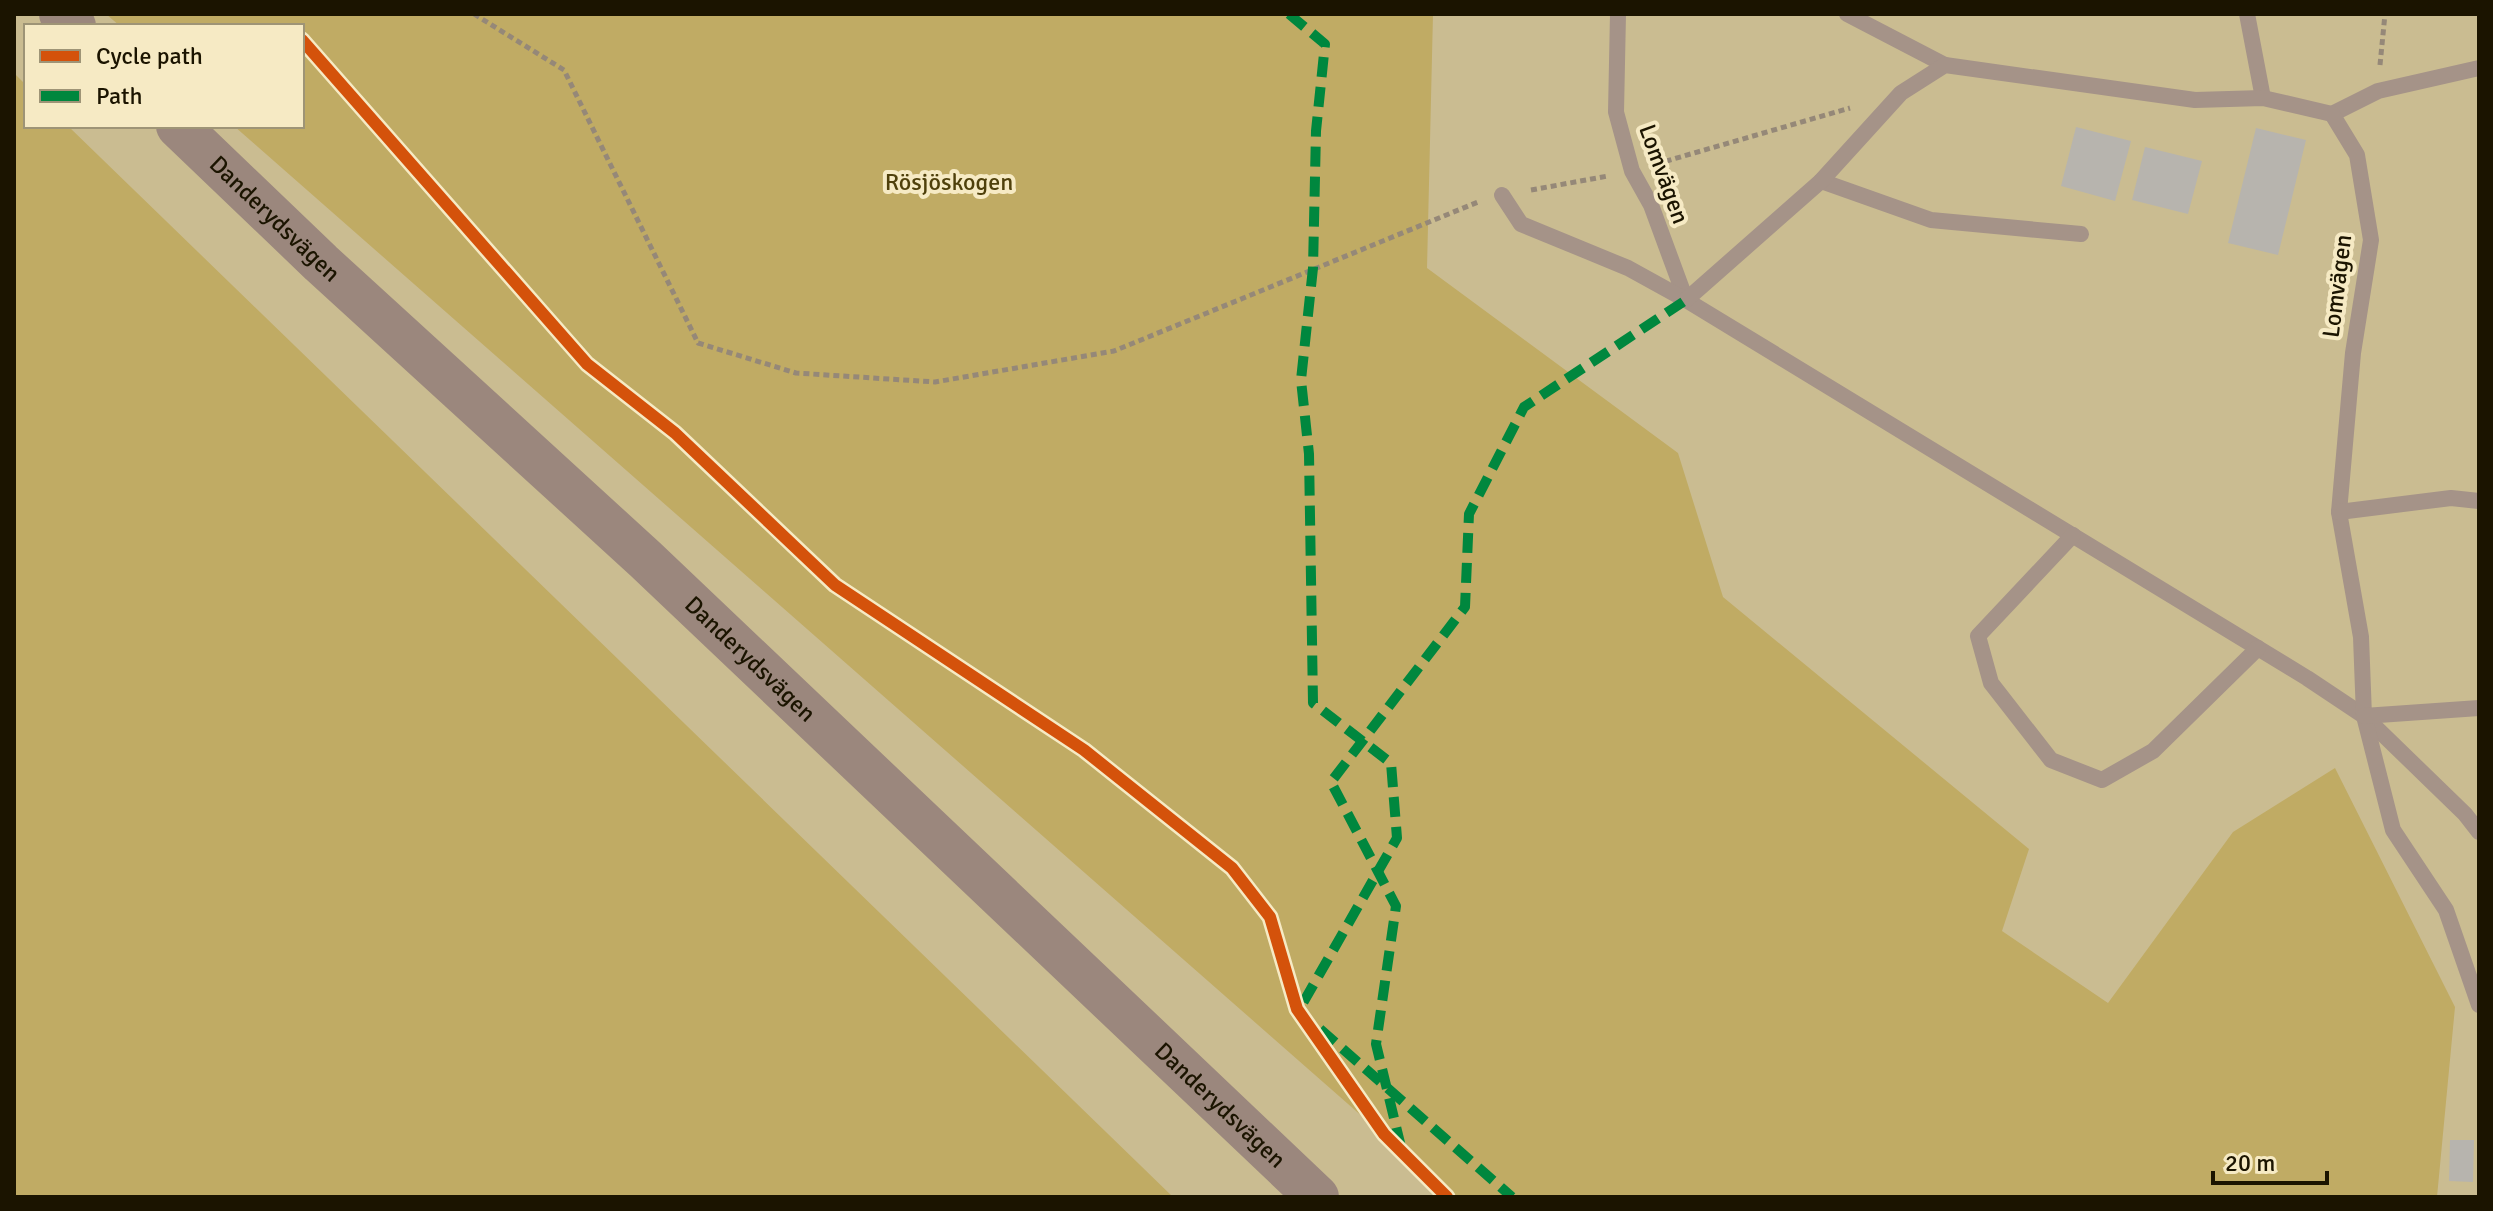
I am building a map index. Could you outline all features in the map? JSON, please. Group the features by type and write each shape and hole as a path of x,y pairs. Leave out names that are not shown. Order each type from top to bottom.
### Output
{"main road":[{"name":"Danderydsvägen","path":"180,128 321,263 645,559 1317,1197"}],"lane":[{"name":"Lomvägen","path":"1618,14 1616,112 1632,171 1651,205 1686,300"},
{"path":"1847,14 1945,65 2195,100 2263,98 2332,114 2378,91 2479,68"},
{"path":"2247,14 2263,98"},
{"path":"1686,300 1821,181 1901,93 1945,65"},
{"name":"Lomvägen","path":"2332,114 2357,155 2371,240 2353,353 2339,512 2361,637 2364,716 2393,830 2446,910 2479,1005"},
{"path":"1821,181 1931,220 2081,234"},
{"path":"1502,195 1521,224 1628,268 1686,300 2258,648 2364,716 2465,814 2479,832"},
{"path":"2339,512 2451,498 2479,501"},
{"path":"2073,535 1978,636 1991,683 2051,760 2102,780 2153,751 2258,648"},
{"path":"2364,716 2479,708"}],"path":[{"path":"474,14 564,70 698,343 694,358"},
{"path":"2378,91 2385,14"},
{"path":"698,343 796,373 935,382 1114,351 1455,209 1502,195 1632,171 1901,93"}],"green space":[{"name":"Rösjöskogen","path":"106,14 1433,14 1427,268 1678,453 1723,597 2029,849 2002,931 2108,1003 2233,832 2335,768 2455,1007 2437,1197 1454,1197 236,128 304,128 304,24 118,24"},
{"path":"14,73 24,83 24,128 70,128 1173,1197 14,1197"}],"building":[{"path":"2076,127 2131,141 2115,201 2061,186"},
{"path":"2256,128 2306,140 2278,255 2228,243"},
{"path":"2145,147 2202,161 2188,214 2132,200"},
{"path":"2450,1140 2474,1140 2473,1182 2449,1181"}],"marked path":[{"path":"1289,14 1325,44 1316,131 1313,268 1301,380 1309,454 1313,703 1391,763 1397,838 1299,1010"},
{"path":"1401,1147 1376,1044 1396,906 1331,782 1465,607 1469,514 1524,407 1686,300"},
{"path":"1320,1029 1512,1197"}],"cycle path":[{"path":"304,42 587,364 675,433 835,585 1084,750 1232,868 1270,917 1297,1009 1384,1134 1447,1197"}]}
